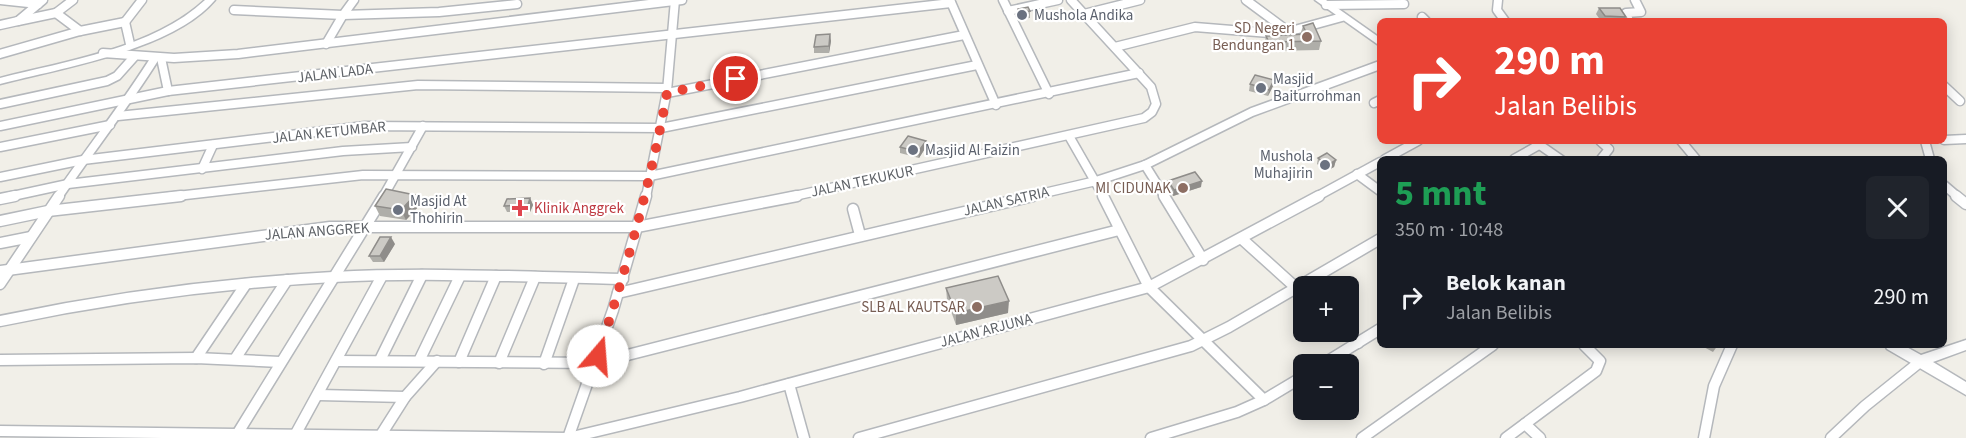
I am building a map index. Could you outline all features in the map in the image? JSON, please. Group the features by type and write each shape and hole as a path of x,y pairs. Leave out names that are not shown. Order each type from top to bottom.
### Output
{"street":[{"path":"0,0 41,2"},
{"path":"0,25 56,13 73,0"},
{"path":"0,54 80,31 125,22 142,0"},
{"path":"0,81 161,34 188,21 210,0"},
{"path":"326,44 354,0"},
{"path":"568,438 596,363 623,279 650,177 667,90 675,0"},
{"path":"102,53 158,58 238,54 682,0"},
{"path":"1003,0 1049,94"},
{"path":"1008,11 1058,0"},
{"name":"JALAN TEKUKUR","path":"637,227 832,189 1069,136 1144,118 1153,113 1156,109 1154,93 1071,0"},
{"path":"1084,14 1140,0"},
{"path":"1246,0 1289,32"},
{"path":"1498,0 1497,10 1503,18"},
{"path":"1628,18 1626,13 1641,12 1635,0"},
{"path":"950,1 996,105"},
{"name":"JALAN LADA","path":"0,126 168,91 950,1"},
{"path":"18,21 41,2"},
{"path":"439,12 443,2"},
{"path":"234,10 343,15 439,12 518,2 511,21"},
{"path":"1323,2 1404,4"},
{"path":"1323,2 1377,40"},
{"path":"56,13 80,31"},
{"path":"1115,47 1195,27 1269,34 1289,32 1342,17"},
{"path":"125,22 130,44"},
{"path":"118,116 418,85 667,90 964,35"},
{"path":"0,104 107,81 117,76 134,57"},
{"path":"158,58 168,91"},
{"path":"0,284 83,160 118,116 158,58"},
{"name":"JALAN KETUMBAR","path":"0,177 83,160 365,126 661,128 977,65"},
{"name":"JALAN SATRIA","path":"618,293 1095,181 1145,165 1252,112 1377,66"},
{"path":"0,221 48,211 312,180 397,175 650,177 1139,74"},
{"path":"1947,89 1960,101"},
{"path":"0,147 110,125"},
{"path":"236,436 397,175 423,126"},
{"path":"1069,136 1095,181 1149,287 1264,400"},
{"path":"1947,140 1966,139"},
{"path":"1390,156 1412,144"},
{"path":"1519,156 1535,144"},
{"path":"1538,144 1556,156"},
{"path":"1603,144 1609,149 1603,156"},
{"path":"1684,144 1694,156"},
{"path":"202,169 213,145"},
{"path":"0,199 68,184 343,151 412,147"},
{"name":"JALAN ARJUNA","path":"0,431 97,435 568,438 789,384 1149,287 1242,239 1377,164"},
{"path":"1145,165 1203,260"},
{"path":"1357,174 1377,189"},
{"path":"1947,188 1966,204"},
{"path":"853,209 860,235"},
{"name":"JALAN ANGGREK","path":"0,271 303,229 364,226 568,229 637,227"},
{"path":"337,361 596,363 1119,230"},
{"path":"0,243 32,237"},
{"path":"1242,239 1293,286"},
{"path":"1324,276 1377,241"},
{"path":"0,321 80,304 287,280 422,275 623,279"},
{"path":"380,360 422,275"},
{"path":"294,436 382,276"},
{"path":"419,361 460,276"},
{"path":"459,362 496,276"},
{"path":"499,363 535,277"},
{"path":"544,364 574,279"},
{"path":"235,359 287,280"},
{"path":"195,358 246,284"},
{"path":"859,438 1168,354 1203,342 1293,296"},
{"path":"1340,354 1377,330"},
{"path":"1831,438 1864,406 1921,360 1966,345"},
{"path":"1362,438 1489,348"},
{"path":"1506,438 1600,365 1597,356 1588,348"},
{"path":"1704,438 1714,386 1731,348"},
{"path":"1898,348 1966,389"},
{"path":"0,360 195,358 280,362"},
{"path":"379,436 405,397 437,361"},
{"path":"1151,438 1207,422 1264,400 1293,383"},
{"path":"789,384 804,438"},
{"path":"318,395 405,397"},
{"path":"1525,424 1540,438"}],"building":[{"path":"1028,7 1030,11 1019,12 1018,9"},
{"path":"1599,8 1620,8 1626,17 1605,16"},
{"path":"1313,23 1321,41 1269,42 1266,36 1307,34 1303,26"},
{"path":"830,34 829,46 814,47 816,35"},
{"path":"1255,75 1274,80 1269,90 1250,84"},
{"path":"908,136 926,141 918,152 900,147"},
{"path":"1327,153 1336,160 1328,165 1318,158"},
{"path":"1195,172 1202,181 1174,190 1168,181"},
{"path":"386,189 415,195 401,210 375,206"},
{"path":"530,198 528,205 504,206 507,199"},
{"path":"380,237 391,237 380,256 369,256"},
{"path":"998,276 1009,301 956,313 946,288"}],"place":[{"name":"Mushola Andika","path":"1022,15"},
{"name":"SD Negeri Bendungan 1","path":"1307,37"},
{"name":"Masjid Baiturrohman","path":"1261,88"},
{"name":"Masjid Al Faizin","path":"913,150"},
{"name":"Mushola Muhajirin","path":"1325,165"},
{"name":"MI CIDUNAK","path":"1183,188"},
{"name":"Klinik Anggrek","path":"520,208"},
{"name":"Masjid At Thohirin","path":"398,210"},
{"name":"SLB AL KAUTSAR","path":"977,307"}],"route":[{"path":"598,356 623,279 650,177 667,93 736,79"}]}
